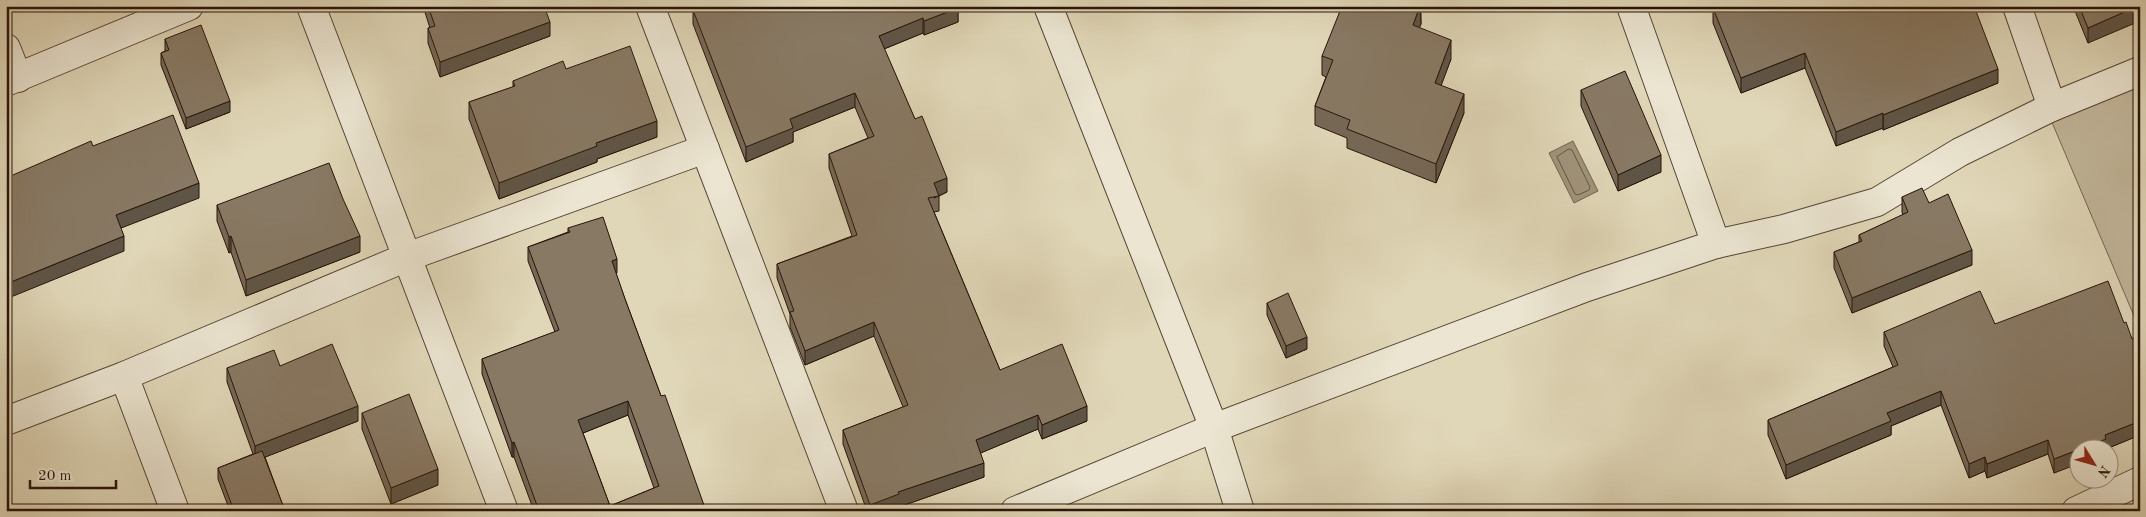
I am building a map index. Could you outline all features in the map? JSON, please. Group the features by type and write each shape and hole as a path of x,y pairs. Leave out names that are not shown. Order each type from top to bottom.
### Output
{"street":[{"path":"6,48 12,80 189,6"},
{"path":"311,6 504,511"},
{"path":"650,6 844,511"},
{"path":"1048,6 1214,428 1240,511"},
{"path":"1631,6 1716,244"},
{"path":"2017,6 2052,107"},
{"path":"1015,511 1214,428 1587,288 1716,244 1784,229 1877,202 1960,152 2052,107 2140,71"},
{"path":"6,421 124,376 407,257 705,149"},
{"path":"124,376 175,511"},
{"path":"2076,511 2140,481"}],"shaded area":[{"path":"2140,84 2140,330 2051,120"}],"water":[{"path":"1573,141 1598,191 1574,203 1549,153"}],"building":[{"path":"428,6 468,6 470,12 485,6 544,6 550,22 440,62 428,28 435,26"},
{"path":"701,6 958,6 958,8 924,21 923,18 879,36 915,119 922,116 947,178 934,183 939,196 928,198 1000,370 1062,344 1087,406 1042,425 1038,415 976,440 984,463 898,492 899,494 870,505 843,430 908,405 874,322 805,351 790,312 794,311 777,264 857,235 829,154 874,136 855,93 790,119 793,128 746,147 693,10"},
{"path":"1342,6 1420,6 1413,25 1451,40 1435,83 1464,94 1436,164 1347,129 1350,120 1315,106 1333,60 1322,56"},
{"path":"1718,6 1974,6 1998,69 1836,132 1805,53 1741,78 1713,8"},
{"path":"2079,6 2138,6 2088,28"},
{"path":"201,25 230,101 186,118 161,53 169,50 165,39"},
{"path":"630,46 657,121 596,143 597,146 499,183 469,102 515,86 513,81 563,61 566,69"},
{"path":"1625,71 1661,155 1618,175 1581,90"},
{"path":"173,115 199,183 116,215 124,236 6,284 6,178 91,141 93,146"},
{"path":"329,163 360,236 246,280 231,236 229,237 217,205"},
{"path":"1922,188 1929,203 1948,194 1972,250 1852,298 1834,252 1862,241 1859,235 1908,212 1902,197"},
{"path":"603,217 617,259 612,261 625,299 661,396 665,395 706,511 539,511 482,359 559,330 528,247 570,232 568,228","holes":["628,401 659,486 610,506 578,420"]},
{"path":"2108,281 2132,339 2136,337 2140,345 2140,421 2105,435 2106,439 2103,440 2068,440 2068,454 2054,459 2048,440 1987,464 1985,457 1969,464 1941,391 1887,413 1891,421 1786,465 1768,420 1898,365 1884,332 1980,291 1995,324"},
{"path":"1288,293 1307,337 1286,346 1267,303"},
{"path":"332,344 358,406 255,446 227,368 274,350 280,366"},
{"path":"409,394 438,469 391,488 362,413"},
{"path":"262,451 285,511 234,511 218,468"},
{"path":"88,507 90,511 78,511"}]}
